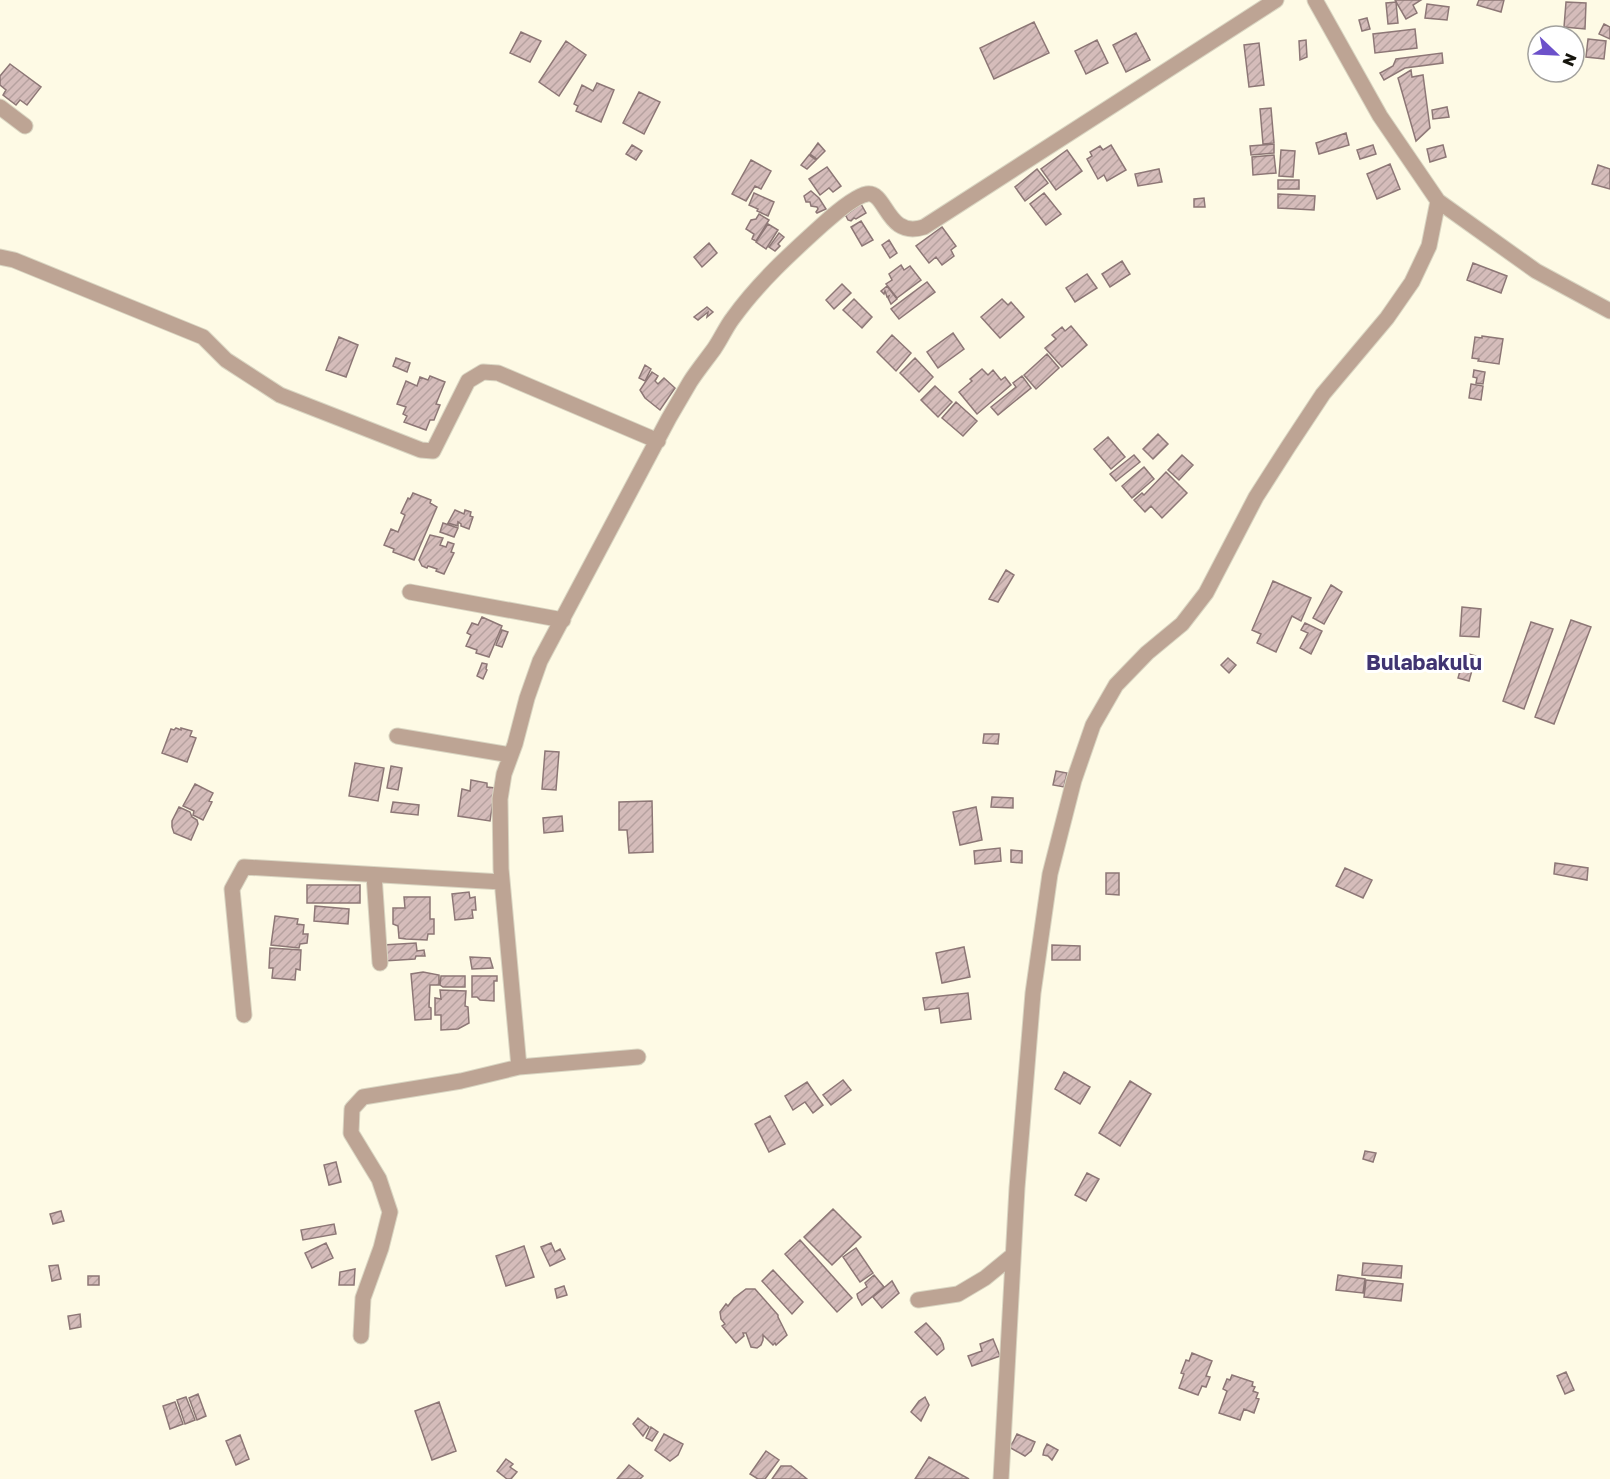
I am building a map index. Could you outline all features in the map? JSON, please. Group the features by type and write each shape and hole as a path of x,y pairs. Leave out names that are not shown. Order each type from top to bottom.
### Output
{"street":[{"path":"519,1067 502,882 500,799 504,774 540,661 691,382 734,318 769,276 836,213 866,194 877,197 893,219 907,230 924,227 1276,0"},
{"path":"1315,0 1380,116 1438,201 1536,271 1610,311"},
{"path":"0,107 25,126"},
{"path":"1001,1479 1017,1188 1034,993 1050,874 1074,780 1093,725 1116,685 1147,653 1182,624 1206,593 1256,496 1323,394 1387,318 1412,282 1429,246 1438,201"},
{"path":"0,257 35,268 203,337 226,360 280,395 421,450 433,451 468,381 483,372 498,373 658,441"},
{"path":"410,592 563,620"},
{"path":"397,736 511,755"},
{"path":"244,1015 232,889 244,867 502,882"},
{"path":"374,875 380,963"},
{"path":"361,1336 363,1298 381,1248 390,1212 379,1179 351,1133 352,1109 363,1097 461,1081 519,1067 638,1057"},
{"path":"918,1300 958,1294 985,1278 1013,1255"}],"building":[{"path":"1395,0 1421,0 1413,5 1417,13 1406,19"},
{"path":"1479,0 1504,0 1501,12 1477,5"},
{"path":"1396,2 1398,23 1388,24 1386,3"},
{"path":"1566,2 1586,3 1585,24 1564,24"},
{"path":"1427,4 1449,7 1447,20 1425,18"},
{"path":"1367,18 1370,29 1362,31 1359,20"},
{"path":"1034,22 1049,53 994,79 980,48"},
{"path":"1604,24 1610,27 1610,39 1599,34"},
{"path":"1415,29 1417,48 1375,53 1373,34"},
{"path":"521,32 541,41 530,62 510,53"},
{"path":"1136,33 1150,60 1126,72 1113,45"},
{"path":"1588,39 1606,41 1604,59 1586,57"},
{"path":"1097,40 1108,63 1086,74 1075,51"},
{"path":"1306,40 1307,57 1300,60 1299,41"},
{"path":"566,41 586,55 559,96 539,82"},
{"path":"1259,43 1264,85 1249,87 1244,45"},
{"path":"1442,53 1443,63 1405,68 1384,80 1380,73 1393,66 1396,59"},
{"path":"10,64 41,87 27,105 20,100 16,105 3,95 6,90 0,85 0,76"},
{"path":"1411,70 1412,77 1423,75 1430,128 1416,141 1398,78"},
{"path":"597,83 614,90 601,122 576,111 578,106 574,104 582,85 593,91"},
{"path":"639,92 660,102 644,134 623,123"},
{"path":"1447,107 1449,117 1433,119 1432,110"},
{"path":"1271,108 1274,143 1263,144 1260,109"},
{"path":"1346,133 1349,145 1319,154 1316,143"},
{"path":"818,143 825,151 817,159 810,154"},
{"path":"1274,144 1274,153 1251,155 1250,146"},
{"path":"632,145 642,151 636,160 626,154"},
{"path":"1111,145 1126,170 1107,181 1104,175 1098,179 1087,159 1092,156 1090,152 1100,146 1103,150"},
{"path":"1373,145 1376,154 1360,159 1357,150"},
{"path":"1443,145 1446,157 1430,162 1427,149"},
{"path":"1067,150 1082,171 1056,190 1041,169"},
{"path":"1281,150 1295,151 1293,177 1279,176"},
{"path":"809,155 816,160 807,169 801,165"},
{"path":"1274,155 1276,173 1253,175 1252,157"},
{"path":"751,160 771,171 761,189 755,186 746,201 732,194"},
{"path":"1390,164 1400,189 1377,199 1367,174"},
{"path":"1598,165 1610,169 1610,189 1592,184"},
{"path":"827,167 841,186 833,192 829,188 820,195 809,179"},
{"path":"1037,169 1048,183 1025,201 1015,187"},
{"path":"1159,169 1162,182 1138,186 1135,174"},
{"path":"1278,180 1299,180 1299,189 1278,189"},
{"path":"811,191 826,209 817,213 817,207 806,202 804,196"},
{"path":"754,193 774,202 768,216 749,205"},
{"path":"1044,193 1061,214 1046,225 1030,204"},
{"path":"1278,194 1315,196 1314,210 1278,208"},
{"path":"1204,198 1205,207 1194,207 1194,199"},
{"path":"861,204 866,213 856,219 848,220 840,213 849,209 850,212"},
{"path":"759,214 769,220 756,241 752,239 754,234 746,229 751,220 756,219"},
{"path":"861,221 873,240 862,246 851,227"},
{"path":"768,224 778,230 766,249 756,242"},
{"path":"942,227 956,246 951,250 954,256 942,265 936,257 929,263 916,246"},
{"path":"779,233 784,237 775,251 769,247"},
{"path":"889,240 897,253 890,258 882,245"},
{"path":"709,243 717,253 702,267 694,257"},
{"path":"1122,261 1130,274 1110,287 1102,274"},
{"path":"1473,263 1507,276 1501,293 1467,280"},
{"path":"901,265 904,270 910,266 921,280 897,298 886,284 892,280 889,274"},
{"path":"1087,274 1097,288 1075,302 1066,288"},
{"path":"927,282 935,292 899,319 891,309"},
{"path":"842,284 851,293 834,309 826,300"},
{"path":"887,286 897,299 891,304 889,296 887,297 885,291 884,294 881,291"},
{"path":"854,299 872,317 862,328 843,310"},
{"path":"1002,299 1008,305 1011,302 1024,317 1000,338 981,317"},
{"path":"707,307 713,312 707,317 708,312 698,320 694,317"},
{"path":"1071,326 1087,345 1062,367 1045,348 1056,339 1052,335 1062,327 1065,331"},
{"path":"953,333 964,349 938,368 927,352"},
{"path":"892,335 911,353 896,371 877,352"},
{"path":"1482,336 1503,339 1499,364 1472,358 1475,337 1482,338"},
{"path":"339,337 358,345 346,377 326,370"},
{"path":"1047,354 1059,368 1036,389 1024,375"},
{"path":"396,358 410,363 407,372 393,366"},
{"path":"915,358 933,377 919,392 900,373"},
{"path":"645,365 651,369 645,381 639,378"},
{"path":"982,369 988,375 993,370 1001,380 1005,377 1011,385 977,414 959,392"},
{"path":"1474,370 1485,372 1483,384 1476,383 1477,378 1473,377"},
{"path":"652,372 658,376 655,381 658,384 664,378 675,388 660,410 645,398 640,390"},
{"path":"430,376 445,382 436,404 440,405 434,420 430,420 426,430 404,422 407,416 403,414 406,407 397,404 406,381 417,386 420,377 428,380"},
{"path":"1022,376 1031,388 998,415 991,407 1016,387 1013,383"},
{"path":"1471,384 1483,386 1481,400 1469,398"},
{"path":"935,386 952,402 938,417 921,400"},
{"path":"956,402 977,421 963,436 942,418"},
{"path":"1158,434 1168,444 1153,459 1143,449"},
{"path":"1108,437 1125,457 1111,469 1094,449"},
{"path":"1134,455 1140,462 1116,481 1110,474"},
{"path":"1182,455 1193,465 1179,480 1168,470"},
{"path":"1144,467 1154,479 1132,498 1122,486"},
{"path":"1166,472 1187,493 1162,518 1151,506 1145,512 1134,500 1142,493 1144,495"},
{"path":"413,493 431,500 430,503 437,507 414,560 393,552 394,549 384,545 391,529 398,532 405,515 401,513"},
{"path":"455,510 464,514 465,510 471,512 470,516 473,517 469,529 458,522 458,526 448,523"},
{"path":"443,523 458,528 454,537 440,532"},
{"path":"430,535 443,538 440,545 446,547 448,542 454,544 451,552 454,553 444,574 436,571 437,569 422,566 419,560"},
{"path":"1006,570 1014,575 998,602 989,599"},
{"path":"1273,581 1311,598 1301,621 1292,616 1276,652 1257,643 1261,634 1252,630"},
{"path":"1331,585 1342,592 1324,624 1313,618"},
{"path":"1462,607 1481,609 1479,637 1460,636"},
{"path":"482,617 502,626 489,657 476,653 477,650 466,646 471,635 467,633 472,623 478,625"},
{"path":"1571,620 1591,627 1554,724 1535,717"},
{"path":"1531,622 1553,629 1524,709 1503,701"},
{"path":"1305,623 1322,631 1311,654 1300,648 1308,633 1301,630"},
{"path":"502,630 508,632 502,647 496,645"},
{"path":"1465,653 1476,656 1469,681 1458,678"},
{"path":"1228,658 1236,665 1229,673 1221,665"},
{"path":"482,663 487,664 483,679 477,676"},
{"path":"171,729 192,731 190,736 196,738 187,762 162,753"},
{"path":"984,734 999,734 998,744 983,743"},
{"path":"545,751 559,752 556,790 542,789"},
{"path":"355,763 384,768 378,801 349,796"},
{"path":"391,766 402,768 398,790 387,788"},
{"path":"1056,771 1067,773 1064,787 1053,785"},
{"path":"471,780 487,783 487,787 495,788 490,821 458,816 462,789 470,791"},
{"path":"195,784 213,793 209,801 212,802 203,820 193,815 194,811 183,806"},
{"path":"992,797 1013,798 1013,808 991,807"},
{"path":"652,801 653,852 629,853 627,830 619,830 619,802"},
{"path":"393,802 419,805 418,815 391,812"},
{"path":"179,807 190,812 197,820 198,824 191,840 174,833 172,821"},
{"path":"976,807 982,840 960,845 953,812"},
{"path":"562,816 563,831 544,833 543,818"},
{"path":"1000,848 1001,861 975,864 974,851"},
{"path":"1011,850 1022,851 1022,863 1011,862"},
{"path":"1555,863 1588,868 1587,880 1554,874"},
{"path":"1345,868 1372,880 1363,898 1336,886"},
{"path":"1106,873 1119,873 1119,895 1106,894"},
{"path":"307,885 360,885 360,903 307,903"},
{"path":"469,892 470,898 475,897 476,910 472,910 473,918 455,920 452,894"},
{"path":"404,897 430,897 430,919 434,919 434,934 428,934 427,940 399,938 398,926 393,924 393,908 405,908"},
{"path":"315,906 349,909 348,924 314,921"},
{"path":"275,916 298,919 297,924 304,925 303,934 308,934 307,943 300,944 299,948 271,945"},
{"path":"416,943 417,951 424,950 425,956 384,961 383,945"},
{"path":"1052,945 1080,946 1080,960 1052,960"},
{"path":"964,947 970,977 942,983 936,953"},
{"path":"270,948 301,950 300,970 296,969 295,980 272,978 273,968 269,968"},
{"path":"470,957 490,958 493,968 472,969"},
{"path":"423,972 439,975 439,985 430,985 431,1019 415,1020 411,974"},
{"path":"441,976 465,976 465,987 443,987 440,985"},
{"path":"472,976 497,976 497,981 494,981 494,1001 472,997"},
{"path":"440,990 466,991 465,1006 468,1007 469,1023 458,1029 441,1030 441,1015 435,1015 435,998 441,999"},
{"path":"968,993 971,1019 941,1023 939,1008 925,1010 923,998"},
{"path":"1064,1072 1090,1087 1080,1104 1055,1089"},
{"path":"843,1080 851,1090 831,1105 823,1095"},
{"path":"1130,1081 1151,1094 1120,1146 1099,1133"},
{"path":"807,1082 823,1105 813,1113 805,1102 793,1110 785,1096"},
{"path":"770,1116 785,1144 769,1152 755,1124"},
{"path":"1365,1151 1376,1153 1373,1162 1363,1159"},
{"path":"336,1162 341,1182 329,1185 324,1165"},
{"path":"1087,1173 1099,1179 1086,1201 1075,1195"},
{"path":"833,1209 861,1237 832,1265 804,1237"},
{"path":"61,1211 64,1221 53,1224 50,1214"},
{"path":"334,1224 336,1234 303,1240 301,1230"},
{"path":"800,1240 852,1298 837,1312 785,1254"},
{"path":"326,1243 333,1258 312,1268 305,1253"},
{"path":"551,1243 555,1252 560,1249 565,1259 550,1266 541,1247"},
{"path":"524,1246 534,1277 506,1286 496,1256"},
{"path":"856,1248 873,1273 860,1282 843,1257"},
{"path":"1363,1263 1402,1266 1401,1278 1362,1275"},
{"path":"58,1265 61,1279 52,1281 49,1266"},
{"path":"355,1269 354,1285 339,1285 340,1272"},
{"path":"773,1270 803,1302 792,1314 762,1281"},
{"path":"874,1275 884,1287 862,1305 857,1294 867,1287 865,1283"},
{"path":"1338,1275 1365,1279 1363,1293 1336,1290"},
{"path":"88,1276 99,1276 99,1285 88,1285"},
{"path":"1366,1280 1403,1284 1401,1301 1364,1297"},
{"path":"892,1281 899,1293 882,1308 873,1297"},
{"path":"564,1286 567,1295 557,1298 555,1289"},
{"path":"746,1289 755,1289 778,1315 787,1335 776,1345 775,1343 773,1345 763,1335 761,1345 757,1348 751,1347 746,1333 743,1333 744,1336 736,1343 722,1326 725,1324 720,1312 726,1304 728,1306"},
{"path":"80,1314 81,1327 70,1329 68,1316"},
{"path":"926,1323 943,1344 944,1349 937,1355 915,1332"},
{"path":"993,1339 1000,1356 972,1366 968,1356 982,1351 980,1344"},
{"path":"1192,1353 1212,1361 1206,1376 1210,1377 1206,1387 1202,1386 1198,1395 1179,1388 1184,1374 1181,1373 1186,1360 1189,1361"},
{"path":"1566,1372 1574,1390 1565,1394 1557,1376"},
{"path":"1232,1375 1253,1382 1252,1386 1255,1387 1253,1391 1258,1393 1256,1398 1259,1399 1254,1413 1244,1409 1240,1420 1219,1413 1227,1391 1223,1389 1227,1379 1230,1380"},
{"path":"198,1394 206,1416 197,1420 189,1398"},
{"path":"186,1397 195,1420 185,1424 177,1400"},
{"path":"925,1397 929,1405 921,1421 911,1412"},
{"path":"175,1402 183,1424 170,1429 163,1406"},
{"path":"439,1402 456,1451 432,1460 415,1411"},
{"path":"638,1418 649,1427 643,1436 633,1424"},
{"path":"651,1427 658,1432 652,1441 646,1438"},
{"path":"664,1434 683,1444 678,1455 670,1461 655,1450"},
{"path":"1017,1434 1035,1442 1031,1451 1025,1456 1009,1447"},
{"path":"240,1435 249,1459 236,1465 226,1441"},
{"path":"1047,1444 1058,1450 1052,1460 1043,1455"},
{"path":"766,1451 779,1460 765,1479 758,1479 750,1474"},
{"path":"929,1457 969,1479 915,1479"},
{"path":"506,1459 513,1464 510,1467 517,1472 511,1479 507,1479 497,1471"},
{"path":"629,1465 643,1476 640,1479 617,1479"},
{"path":"781,1466 791,1466 807,1479 772,1479"}],"district":[{"name":"Bulabakulu","path":"1424,662"}]}
